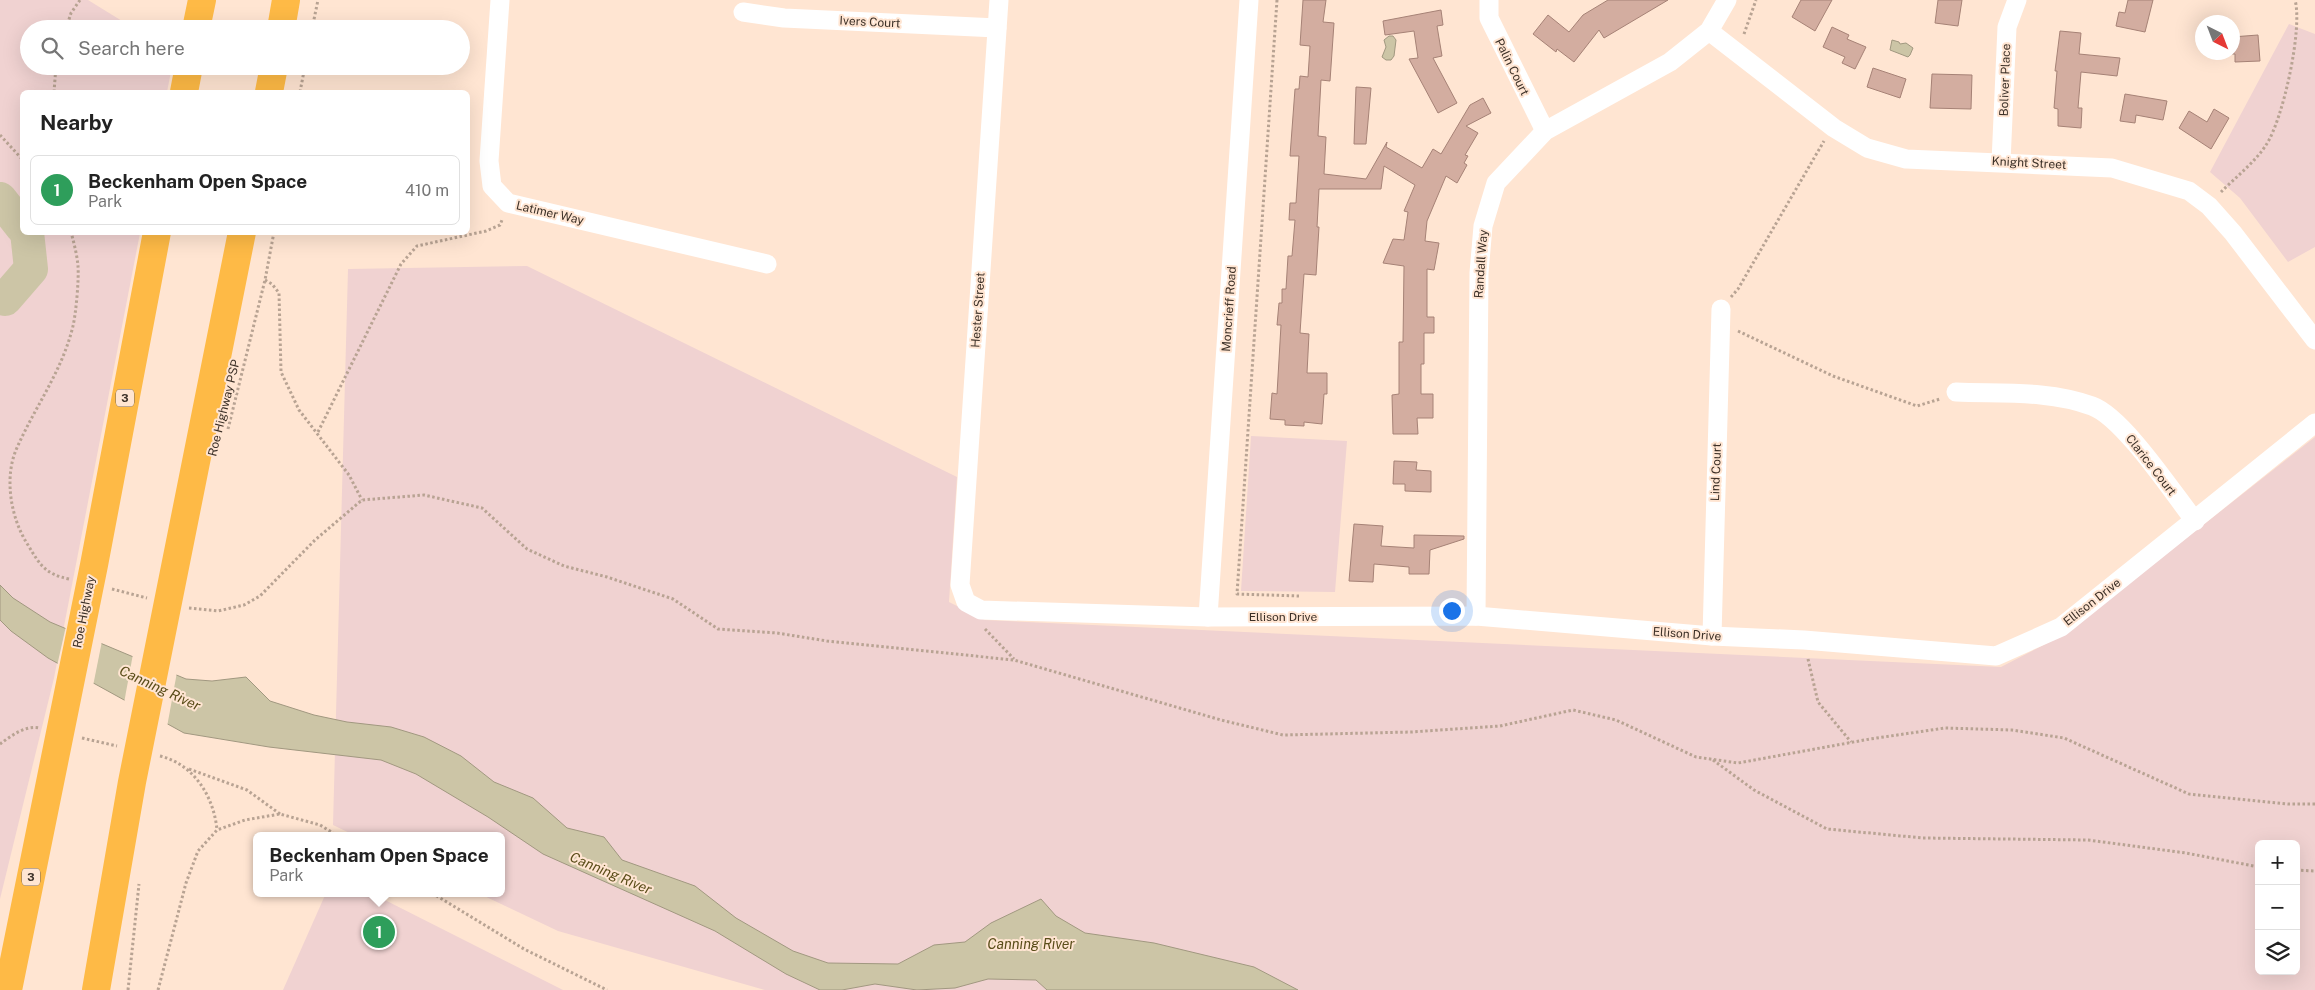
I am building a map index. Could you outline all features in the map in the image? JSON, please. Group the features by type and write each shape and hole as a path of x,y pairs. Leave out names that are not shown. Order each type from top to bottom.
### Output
{"highway":[{"path":"198,20 202,0"},
{"path":"283,20 286,0"},
{"path":"184,90 187,75"},
{"path":"268,90 272,75"},
{"name":"Roe Highway","path":"8,990 94,564 156,235"},
{"path":"96,990 132,782 170,583 241,235"}],"street":[{"name":"Latimer Way","path":"500,0 489,162 492,186 508,203 767,264"},
{"name":"Hester Street","path":"981,610 966,602 960,585 998,0"},
{"name":"Moncrieff Road","path":"1208,617 1250,0"},
{"name":"Palin Court","path":"1490,0 1489,18 1545,131"},
{"name":"Randall Way","path":"1476,616 1479,273 1483,226 1496,183 1545,131 1670,62 1709,31 1727,0"},
{"name":"Boliver Place","path":"2002,162 2006,28 2017,0"},
{"name":"Ivers Court","path":"743,12 784,18 997,28"},
{"name":"Knight Street","path":"1709,31 1834,128 1867,148 1906,159 2112,168 2189,191 2209,206 2315,340"},
{"name":"Lind Court","path":"1712,636 1721,309"},
{"name":"Clarice Court","path":"1956,392 2051,395 2094,406 2126,432 2195,521"},
{"name":"Ellison Drive","path":"981,610 1208,617 1476,616 1712,636 1804,640 1996,656 2061,627 2315,423"}],"path":[{"path":"69,20 71,13 80,0"},
{"path":"314,20 318,0"},
{"path":"1277,0 1237,594 1305,597"},
{"path":"1732,50 1743,36 1756,0"},
{"path":"2209,206 2266,145 2280,113 2295,44 2296,0"},
{"path":"54,90 55,75"},
{"path":"300,90 303,75"},
{"path":"1721,309 1738,289 1834,128"},
{"path":"0,135 20,157"},
{"path":"470,234 486,231 500,225 508,203"},
{"name":"Roe Highway PSP","path":"227,434 265,280 273,235"},
{"path":"318,432 401,264 416,246 467,235"},
{"path":"265,280 279,292 281,372 299,410 318,432 349,475 362,500 424,495 482,508 527,549 564,566 606,577 673,599 718,629 777,632 827,641 1014,660 1221,720 1283,734 1411,732 1500,726 1573,710 1616,720 1696,756 1738,763 1852,742 1945,728 2012,730 2064,738 2189,794 2288,804 2315,804"},
{"path":"1720,327 1739,332 1833,376 1917,406 1932,403 1956,392"},
{"path":"981,610 981,625 1014,660"},
{"path":"1804,640 1818,702 1852,742"},
{"path":"1712,759 1754,790 1827,829 1923,838 2088,840 2186,853 2255,867"},
{"path":"189,769 247,790 280,814 320,825 331,832"},
{"path":"158,990 186,883 198,850 217,830 245,820 280,814"},
{"path":"2300,870 2315,871"},
{"path":"439,897 524,949 607,990"}],"shaded area":[{"path":"0,0 88,0 120,20 20,20 20,75 170,75 167,90 20,90 20,235 140,235 54,678 0,899"},
{"path":"2289,24 2315,34 2315,247 2288,262 2240,198 2210,172"},
{"path":"527,266 957,477 949,602 985,620 2001,667 2063,635 2315,437 2315,990 765,990 558,931 486,897 505,897 505,832 348,832 333,825 348,269"},
{"path":"1251,436 1347,441 1335,592 1241,591"},
{"path":"324,897 379,897 563,990 283,990"}],"water":[{"path":"1389,36 1393,36 1396,40 1394,56 1391,60 1386,60 1382,57 1386,47 1384,40"},
{"path":"1892,40 1900,44 1906,43 1913,48 1910,55 1908,57 1890,50"},
{"name":"Canning River","path":"0,585 13,598 50,622 186,679 212,681 246,677 270,701 314,715 347,722 391,727 424,737 461,756 494,782 533,798 567,828 604,837 622,860 695,886 736,918 793,951 828,963 898,964 934,945 965,942 991,923 1041,899 1056,916 1085,933 1154,943 1254,967 1298,990 1047,990 1036,980 988,979 955,988 917,990 875,984 842,990 820,990 786,974 715,931 543,854 488,817 416,774 381,760 269,747 184,733 48,658 11,631 0,620"}],"pier":[{"path":"66,626 102,641 93,686 57,666"},
{"path":"133,654 177,672 167,727 124,703"}],"building":[{"path":"1303,0 1326,0 1323,22 1334,23 1330,81 1321,80 1318,136 1326,137 1324,174 1366,179 1387,142 1386,147 1422,168 1433,149 1441,154 1470,105 1483,98 1491,113 1466,126 1478,133 1465,155 1468,156 1464,163 1467,165 1457,183 1446,176 1427,221 1425,241 1439,243 1434,270 1427,269 1427,317 1434,317 1434,333 1424,333 1424,364 1421,364 1421,394 1433,394 1433,418 1417,418 1418,434 1393,434 1392,395 1399,394 1399,342 1403,342 1404,266 1383,263 1393,239 1404,240 1408,212 1404,211 1415,185 1384,166 1381,189 1319,189 1316,275 1304,274 1300,333 1309,334 1307,373 1327,373 1327,394 1324,394 1322,424 1304,422 1304,426 1285,425 1285,420 1270,419 1272,393 1277,394 1281,325 1277,325 1279,303 1282,303 1282,289 1286,289 1288,256 1292,256 1295,220 1289,220 1290,203 1296,203 1299,156 1290,156 1295,89 1299,89 1300,76 1308,77 1310,46 1300,45"},
{"path":"1608,0 1668,0 1604,38 1599,30 1574,62 1557,49 1556,52 1533,34 1548,15 1569,32 1583,15"},
{"path":"1801,0 1832,0 1815,31 1792,17"},
{"path":"1938,0 1962,0 1958,26 1935,23"},
{"path":"2128,0 2153,0 2145,32 2116,26 2119,12 2125,13"},
{"path":"1441,10 1443,25 1437,26 1442,56 1433,58 1457,103 1438,113 1409,59 1418,58 1414,31 1385,35 1383,21"},
{"path":"1832,27 1849,35 1847,39 1866,47 1855,69 1842,63 1845,57 1823,47"},
{"path":"2060,31 2081,33 2079,54 2120,58 2117,76 2081,72 2078,108 2082,108 2081,128 2058,126 2058,109 2054,108 2057,71 2055,71"},
{"path":"2258,35 2260,61 2235,62 2235,60 2240,60 2240,36"},
{"path":"1873,68 1906,79 1900,98 1867,87"},
{"path":"1932,74 1972,75 1971,109 1930,108"},
{"path":"1356,87 1371,88 1366,144 1354,144"},
{"path":"2125,94 2167,101 2163,120 2136,115 2135,123 2120,121"},
{"path":"2214,109 2229,118 2211,149 2179,128 2189,111 2207,122"},
{"path":"1394,461 1417,462 1416,470 1431,471 1431,492 1405,491 1405,484 1393,484"},
{"path":"1354,524 1383,526 1381,546 1414,548 1414,535 1464,536 1464,539 1430,550 1429,574 1409,574 1409,567 1374,564 1373,582 1349,581"}],"waterway":[{"name":"Canning River","path":"0,199 20,224"},
{"name":"Canning River","path":"0,297 5,299 31,269 27,235"}],"place":[{"name":"Beckenham Open Space","path":"379,932"}]}
